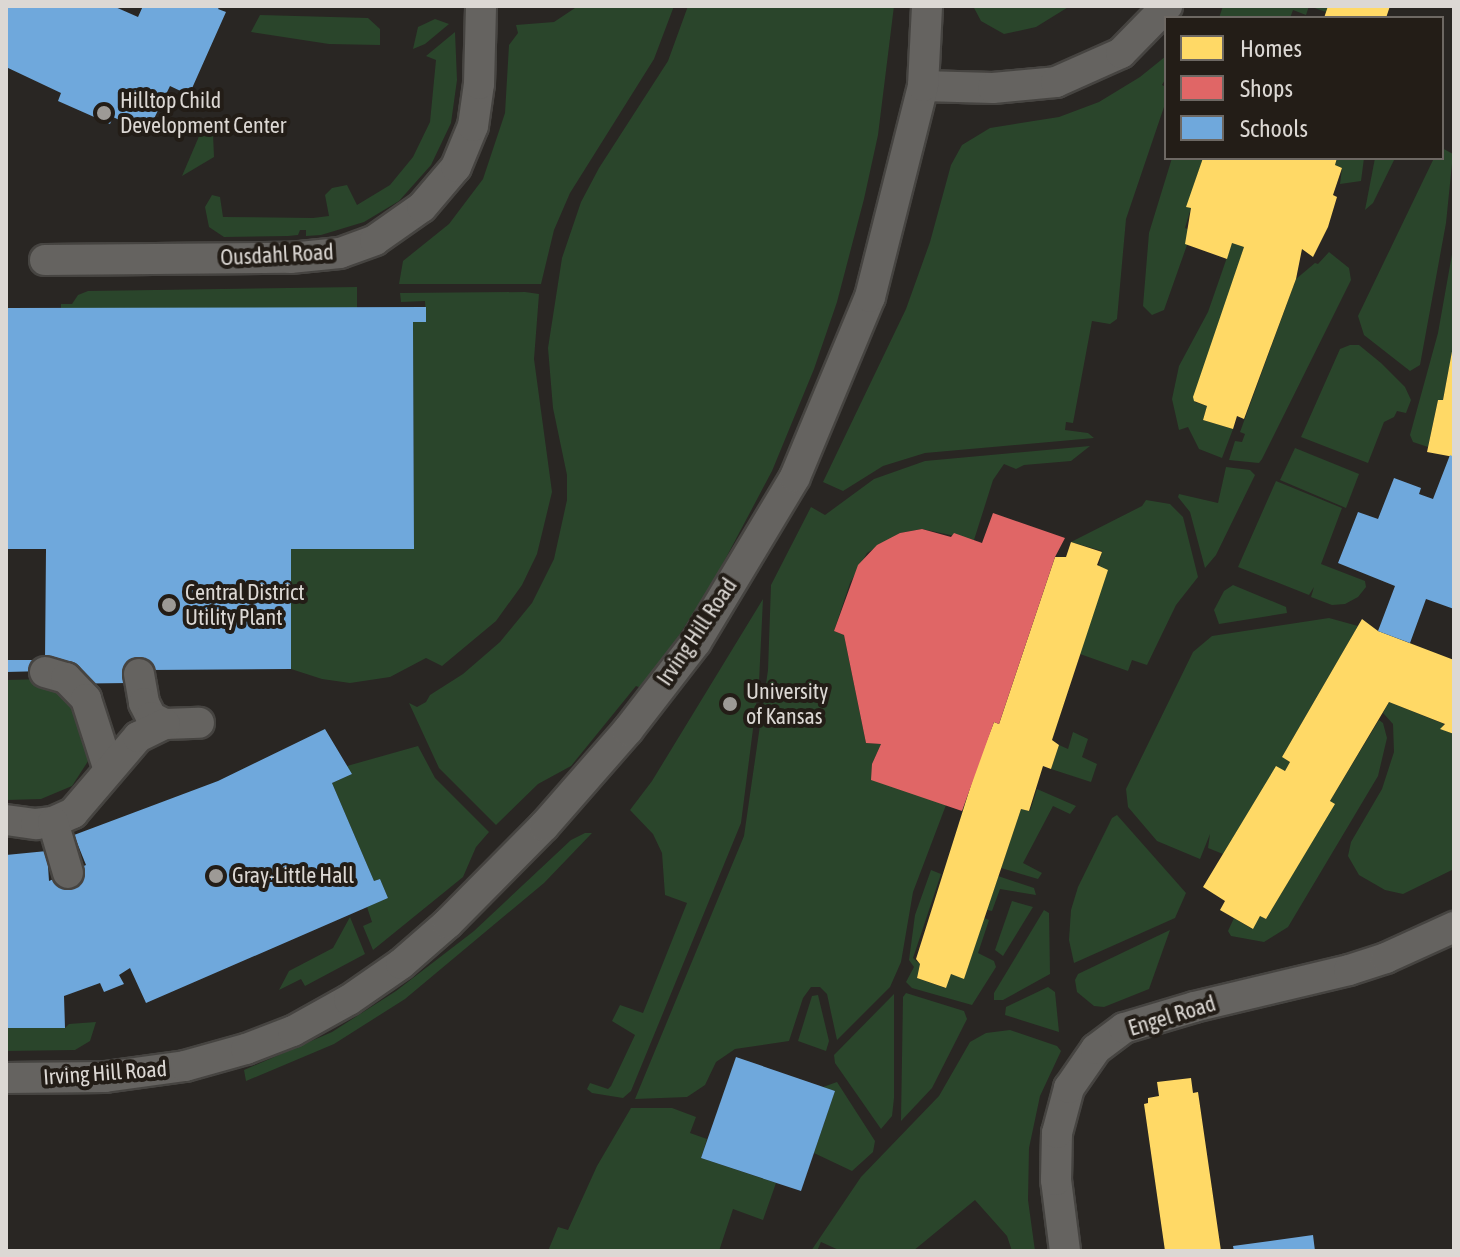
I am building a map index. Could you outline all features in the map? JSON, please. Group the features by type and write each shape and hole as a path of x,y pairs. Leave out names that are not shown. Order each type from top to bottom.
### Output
{"street":[{"name":"Ousdahl Road","path":"45,260 290,258 340,253 375,240 422,207 456,167 473,126 479,84 481,6"},
{"name":"Irving Hill Road","path":"6,1078 145,1074 220,1057 293,1031 349,1000 401,964 448,923 544,826 628,730 696,642 795,477 870,297 923,86 927,6"},
{"path":"923,86 993,88 1056,82 1121,53 1167,6"},
{"path":"45,672 66,678 86,699 108,767"},
{"path":"6,820 53,822 73,813 108,767 133,742 149,700 199,723"},
{"path":"53,822 68,873"},
{"name":"Engel Road","path":"1065,1251 1056,1180 1057,1133 1069,1088 1096,1049 1124,1028 1194,1007 1349,970 1386,958 1454,927"}],"green space":[{"path":"578,6 674,6 654,59 570,193 554,230 541,284 399,284 403,261 449,224 483,179 505,113 509,45 518,33 516,25 554,22"},
{"path":"688,6 894,6 878,135 864,199 837,302 814,369 772,471 711,586 644,689 636,686 571,766 538,784 496,825 439,768 409,703 417,707 426,702 430,695 463,674 500,642 532,603 554,559 567,500 567,475 553,408 548,348 562,258 581,202 599,168 668,61"},
{"path":"973,6 1070,6 1036,27 1004,34 981,21"},
{"path":"1223,6 1309,6 1306,15 1293,10 1291,16 1220,16"},
{"path":"1309,6 1328,6 1326,12"},
{"path":"260,15 368,18 380,29 380,45 329,44 251,32"},
{"path":"435,19 449,24 425,44 413,49 418,27"},
{"path":"455,32 457,80 451,123 431,165 399,201 364,222 321,235 306,236 306,230 300,230 298,235 288,236 224,237 209,227 205,207 212,195 220,197 223,217 313,218 329,216 325,195 332,188 347,185 357,205 390,185 413,157 430,122 436,60 426,56"},
{"path":"1164,58 1164,107 1126,219 1117,319 1110,324 1092,321 1073,423 1066,422 1065,430 1088,433 1094,438 925,453 883,466 843,491 823,482 906,309 930,242 951,165 962,145 990,128 1059,117 1099,102 1140,77"},
{"path":"200,134 213,134 214,157 182,176"},
{"path":"1444,149 1453,154 1446,223 1420,365 1410,371 1364,335 1358,316 1433,160 1444,160"},
{"path":"1171,160 1202,160 1187,207 1191,208 1185,228 1190,230 1187,245 1164,310 1152,315 1143,306 1149,233"},
{"path":"1336,160 1364,160 1361,181 1340,184 1342,168 1335,165"},
{"path":"1375,160 1394,160 1373,203 1365,210"},
{"path":"1232,243 1244,247 1195,402 1207,406 1203,420 1233,429 1222,458 1199,449 1188,427 1179,430 1172,399 1179,366 1208,312"},
{"path":"1454,243 1454,342 1443,400 1438,400 1428,447 1413,442 1410,435 1438,333"},
{"path":"1329,252 1349,268 1351,280 1262,459 1259,463 1229,460 1235,441 1242,442 1245,434 1240,432 1296,279"},
{"path":"357,287 357,308 61,308 61,304 72,304 78,295 88,291"},
{"path":"400,293 539,294 534,359 552,492 537,554 522,585 496,621 442,666 426,658 390,677 350,683 322,679 291,669 291,549 414,549 413,322 426,321 425,301 401,302"},
{"path":"1359,345 1381,363 1405,387 1411,400 1406,413 1397,411 1394,417 1384,422 1368,463 1301,437 1340,349"},
{"path":"1090,446 1071,461 1024,465 1016,469 1004,464 993,480 974,540 922,529 900,533 867,553 850,583 834,631 844,635 866,743 881,744 872,764 946,805 913,892 901,962 890,987 837,1040 827,994 820,987 811,987 803,998 789,1041 735,1049 716,1062 705,1085 687,1097 635,1099 744,836 768,670 771,585 811,507 825,515 874,479 925,461"},
{"path":"1295,448 1359,474 1346,508 1280,480"},
{"path":"1226,467 1250,470 1255,475 1216,555 1205,568 1190,512 1178,497 1179,494 1218,503"},
{"path":"1276,481 1342,508 1321,564 1365,581 1366,587 1358,597 1345,604 1332,605 1311,597 1314,587 1309,595 1238,567"},
{"path":"1146,500 1170,504 1183,517 1198,577 1176,605 1147,665 1132,660 1128,671 1080,654 1102,551 1071,542 1142,506"},
{"path":"1233,585 1286,607 1287,613 1219,624 1214,610 1224,591"},
{"path":"763,599 759,682 741,823 631,1091 623,1098 592,1093 587,1089 590,1083 608,1089 611,1086 635,1035 612,1021 620,1005 643,1013 687,903 665,895 662,853 653,834 630,810 652,781"},
{"path":"1329,618 1358,626 1282,757 1290,762 1285,771 1276,767 1223,854 1208,848 1210,834 1200,859 1157,841 1128,807 1126,789 1193,652 1212,636"},
{"path":"45,679 65,684 92,755 72,786 41,799 6,800 6,680"},
{"path":"1389,702 1444,724 1441,729 1454,734 1454,869 1403,894 1385,890 1359,875 1348,856 1351,842 1382,789 1394,752 1393,724 1383,713"},
{"path":"1379,720 1383,723 1387,738 1378,776 1288,927 1264,942 1231,936 1228,931 1234,918 1252,929 1260,916 1266,919 1334,804 1330,801"},
{"path":"1073,732 1088,739 1082,757 1097,764 1091,782 1051,769 1059,745 1068,749"},
{"path":"418,746 435,778 489,832 476,847 463,877 373,950 363,926 372,922 367,907 388,898 380,879 374,881 332,783 352,774 347,766"},
{"path":"1037,789 1076,806 1070,814 1053,806 1023,863 1042,873 1038,879 1001,868 1021,809 1030,811"},
{"path":"1117,815 1186,893 1175,918 1074,963 1069,940 1071,910 1078,887 1112,818"},
{"path":"592,833 544,883 405,999 334,1044 246,1081 244,1070 332,1032 396,991 474,931 571,840"},
{"path":"931,870 941,874 913,958 920,964 917,978 945,988 951,974 964,978 984,918 989,920 978,953 994,961 996,967 972,1005 912,988 906,982 914,967 909,960 915,915"},
{"path":"998,876 1034,888 1036,895 1000,889 992,911 987,910"},
{"path":"1012,901 1033,907 1003,956 995,950"},
{"path":"1044,910 1049,913 1050,974 1003,1000 994,1000 994,993"},
{"path":"350,917 365,954 305,986 301,979 279,990 289,971 333,948"},
{"path":"1170,930 1149,989 1104,1007 1094,1006 1077,992 1075,980 1078,974"},
{"path":"1048,987 1055,992 1059,1032 1005,1015 1006,1007"},
{"path":"906,993 964,1011 967,1019 932,1088 901,1121 903,997"},
{"path":"894,994 894,1098 892,1116 881,1129 835,1063 834,1055"},
{"path":"818,995 829,1041 826,1051 798,1041 812,996"},
{"path":"96,1022 90,1041 75,1050 6,1051 6,1028 65,1028 69,1024"},
{"path":"1010,1030 1057,1046 1061,1051 1040,1096 1029,1148 1028,1200 1035,1251 1012,1251 1007,1236 975,1200 913,1251 841,1251 821,1242 817,1251 811,1251 861,1177 939,1096 970,1042 986,1033"},
{"path":"837,1082 875,1141 873,1152 852,1171 814,1153 835,1091 823,1087"},
{"path":"631,1108 672,1108 696,1117 690,1133 707,1139 701,1158 776,1183 763,1220 733,1209 719,1251 548,1251 558,1227 568,1230 597,1166"}],"building: Homes":[{"path":"1328,6 1390,6 1387,16 1325,16"},
{"path":"1202,160 1336,160 1335,165 1342,168 1333,195 1337,197 1328,227 1313,257 1302,249 1296,279 1244,419 1237,416 1233,429 1203,420 1207,406 1194,401 1193,397 1244,247 1232,243 1227,259 1185,244 1191,208 1186,207"},
{"path":"1453,346 1454,457 1427,452 1438,400 1443,400"},
{"path":"1071,542 1102,552 1097,565 1108,570 1052,740 1059,745 1051,769 1043,766 1029,811 1021,809 964,979 951,974 946,988 917,978 920,964 916,959 977,766 994,722 999,724 1055,557 1066,557"},
{"path":"1362,619 1378,631 1454,660 1454,734 1440,729 1445,724 1389,702 1330,801 1335,804 1266,919 1260,916 1253,929 1220,910 1225,901 1203,887 1276,766 1285,771 1290,762 1282,757"},
{"path":"1191,1078 1193,1093 1198,1092 1221,1251 1165,1251 1144,1104 1148,1103 1148,1098 1159,1096 1157,1082"}],"building: Shops":[{"path":"993,513 1065,538 1055,557 999,724 994,722 962,811 871,780 872,764 881,744 866,743 844,635 834,631 858,565 877,545 900,533 922,529 951,537 954,533 982,543"}],"building: Schools":[{"name":"Hilltop Child Development Center","path":"6,6 113,6 138,17 143,6 220,6 218,9 226,12 189,95 170,86 147,133 113,117 110,124 58,101 61,93 6,67"},
{"path":"426,307 426,322 413,322 414,549 291,549 291,669 149,670 129,683 45,684 45,671 6,672 6,660 45,660 46,549 6,549 6,308"},
{"path":"1450,455 1454,457 1454,609 1426,599 1410,643 1378,631 1395,586 1338,563 1358,512 1378,519 1394,478 1421,488 1419,494 1433,499"},
{"name":"Gray-Little Hall","path":"325,729 352,774 332,783 374,881 380,879 388,898 146,1003 130,968 119,975 124,984 104,992 100,983 64,996 65,1028 6,1028 6,855 47,851 49,881 86,865 74,835 218,781"},
{"path":"736,1057 835,1091 801,1191 701,1158"},
{"path":"1313,1235 1315,1251 1234,1251 1233,1246"}],"place":[{"name":"Hilltop Child Development Center","path":"104,113"},
{"name":"Central District Utility Plant","path":"169,605"},
{"name":"University of Kansas","path":"730,704"},
{"name":"Gray-Little Hall","path":"216,876"}]}
